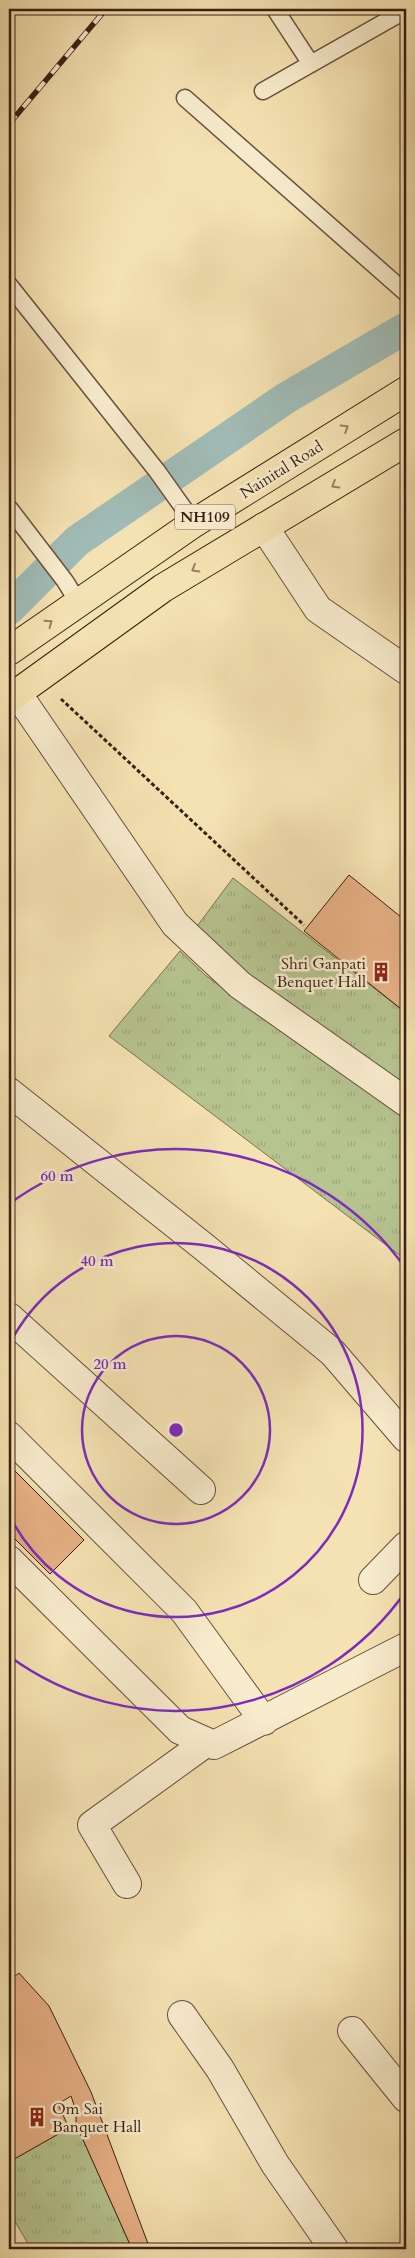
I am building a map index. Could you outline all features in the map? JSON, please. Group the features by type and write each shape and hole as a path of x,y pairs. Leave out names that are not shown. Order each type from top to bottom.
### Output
{"highway":[{"name":"Nainital Road","path":"9,651 71,592 194,523 406,391"},
{"name":"NH109","path":"22,690 163,588 406,442"}],"street":[{"path":"264,527 318,610 406,670"},
{"path":"22,690 174,924 240,985 406,1102"},
{"path":"9,1092 333,1353 406,1438"},
{"path":"9,1317 201,1490"},
{"path":"9,1436 184,1611 264,1721"},
{"path":"372,1580 406,1546"},
{"path":"9,1560 180,1730 214,1745 406,1647"},
{"path":"127,1884 92,1825 206,1742"},
{"path":"182,2015 220,2069 275,2164 334,2249"},
{"path":"352,2031 406,2098"}],"lane":[{"path":"275,9 311,64"},
{"path":"264,91 406,10"},
{"path":"186,98 406,293"},
{"path":"10,285 157,471 194,523"},
{"path":"9,508 71,592"}],"path":[{"path":"22,690 304,925"}],"green space":[{"path":"233,878 406,1013 406,1046 404,1049 406,1052 406,1092 254,982 195,929"},
{"path":"180,951 205,975 406,1120 406,1260 109,1036"},
{"path":"76,2124 132,2249 31,2249 9,2211 9,2162"}],"building":[{"name":"Shri Ganpati Benquet Hall","path":"349,875 406,921 406,1013 304,931"},
{"path":"9,1465 84,1540 50,1574 9,1533"},
{"name":"Om Sai Banquet Hall","path":"19,1973 49,2006 91,2092 150,2249 132,2249 76,2124 76,2111 71,2096 58,2104 69,2128 9,2162 9,1981"}],"waterway":[{"path":"9,609 77,541 286,398 406,328"}],"railway":[{"path":"9,124 106,9"}],"place":[{"name":"Shri Ganpati Benquet Hall","path":"381,972"},
{"name":"Om Sai Banquet Hall","path":"37,2117"}]}
